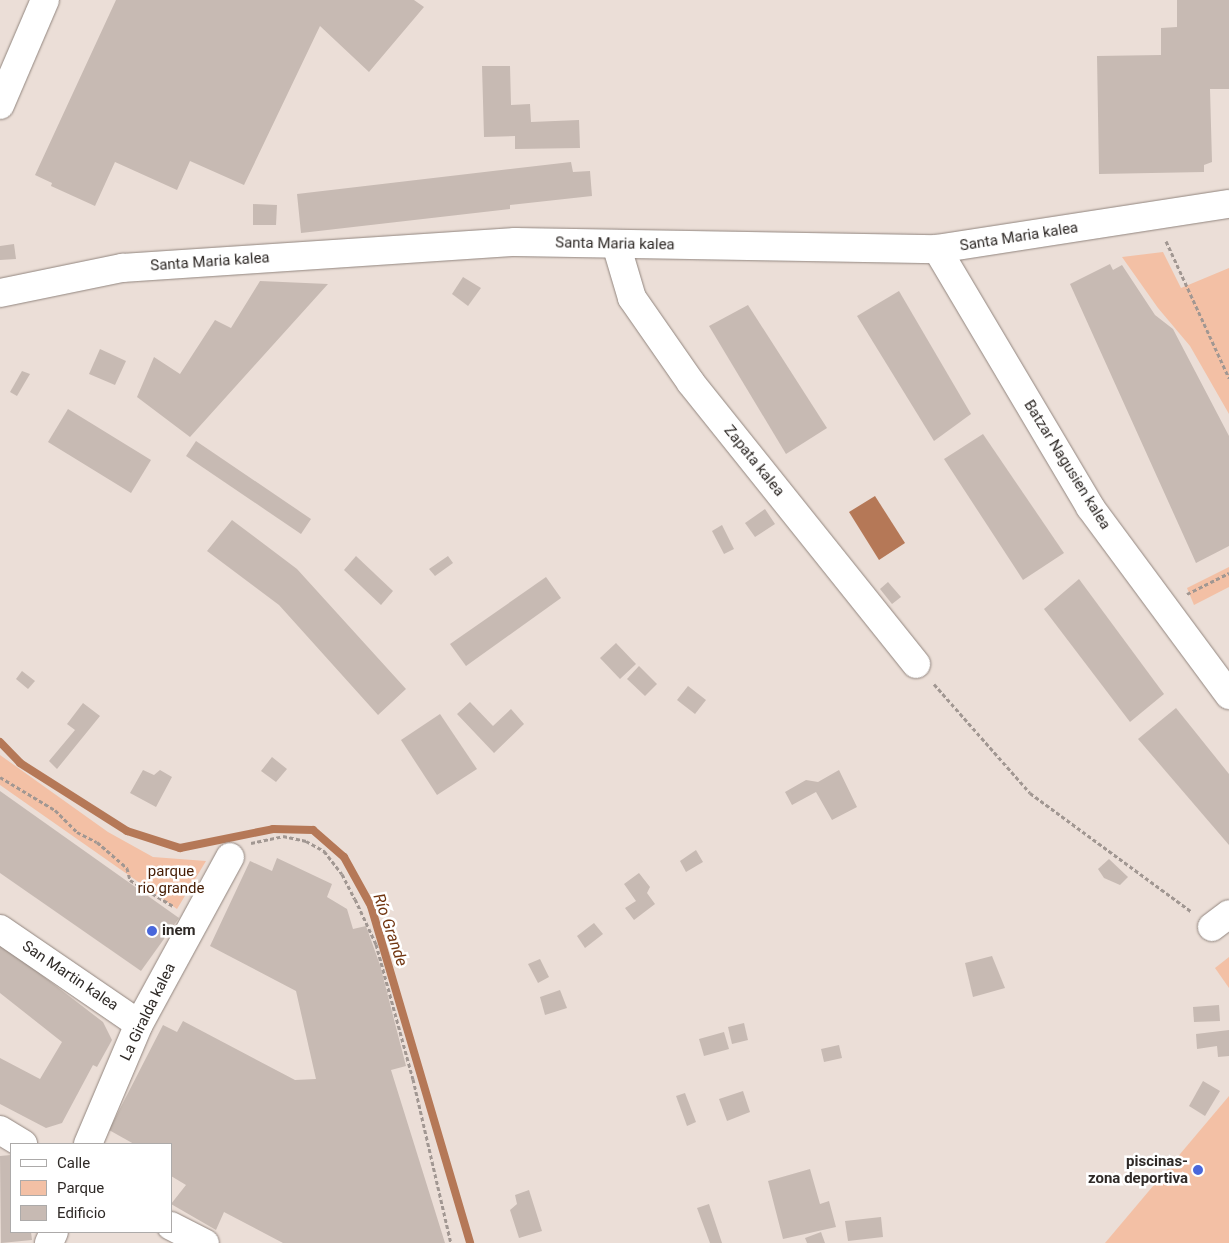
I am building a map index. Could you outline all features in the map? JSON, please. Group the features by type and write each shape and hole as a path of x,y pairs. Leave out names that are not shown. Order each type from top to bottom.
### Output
{"street":[{"path":"0,105 45,0"},
{"name":"Santa Maria kalea","path":"0,293 122,268 515,242 937,249 1229,204"},
{"name":"Zapata kalea","path":"616,244 632,298 691,383 916,664"},
{"name":"Batzar Nagusien kalea","path":"937,249 1090,507 1229,695"},
{"name":"La Giralda kalea","path":"88,1143 139,1024 238,851"},
{"name":"San Martin kalea","path":"0,929 139,1024"},
{"path":"0,1130 21,1143"},
{"path":"172,1227 204,1243"}],"path":[{"path":"1155,215 1229,378"},
{"path":"1162,605 1229,573"},
{"path":"916,664 1030,792 1221,921"},
{"path":"0,777 55,810 77,832 97,842 127,868 130,880 177,909"},
{"path":"238,851 283,836 306,840 324,851 342,874 378,953 413,1079 451,1243"}],"green space":[{"path":"1163,252 1181,288 1229,268 1229,414 1190,346 1158,308 1122,257"},
{"path":"1229,567 1229,587 1194,605 1187,588"},
{"name":"parque rio grande","path":"0,755 108,832 153,857 206,861 177,909 0,785"},
{"path":"1229,957 1229,988 1215,968"},
{"name":"piscinas- zona deportiva","path":"1229,1096 1229,1243 1105,1243"}],"shaded area":[{"path":"875,496 905,543 879,560 849,512"}],"building":[{"path":"116,0 414,0 424,7 369,72 320,26 244,185 190,161 177,190 115,162 95,206 51,186 52,183 35,175"},
{"path":"1177,0 1229,0 1229,89 1210,89 1212,162 1204,165 1204,172 1099,174 1097,56 1161,55 1161,28 1177,27"},
{"path":"482,66 510,66 511,105 530,104 531,122 579,120 580,148 515,149 515,136 484,137"},
{"path":"571,162 573,172 590,171 592,196 510,205 510,209 301,233 297,194"},
{"path":"253,204 277,205 276,225 253,225"},
{"path":"14,244 16,259 0,260 0,246"},
{"path":"1110,264 1113,270 1122,265 1155,315 1173,329 1229,436 1229,546 1196,563 1070,284"},
{"path":"463,277 481,288 468,306 452,294"},
{"path":"260,281 328,284 190,437 137,397 154,357 180,374 215,320 231,328"},
{"path":"899,291 971,414 934,441 857,316"},
{"path":"748,305 827,428 786,454 709,326"},
{"path":"100,349 126,361 115,385 89,374"},
{"path":"22,371 30,374 17,396 10,392"},
{"path":"68,409 151,460 131,493 48,442"},
{"path":"983,434 1064,553 1023,580 944,459"},
{"path":"196,441 311,519 301,534 186,456"},
{"path":"765,509 775,524 755,537 745,523"},
{"path":"232,520 297,569 406,689 378,715 279,605 207,551"},
{"path":"722,525 734,549 724,554 712,531"},
{"path":"356,556 393,591 381,605 344,570"},
{"path":"448,556 453,563 435,576 429,569"},
{"path":"546,577 561,598 466,666 450,644"},
{"path":"1079,579 1164,694 1130,722 1044,609"},
{"path":"888,582 901,597 892,604 880,589"},
{"path":"616,643 636,664 620,679 600,658"},
{"path":"639,666 657,684 645,696 627,679"},
{"path":"22,671 35,681 28,689 16,679"},
{"path":"688,686 706,700 695,714 677,700"},
{"path":"470,702 493,726 511,709 524,724 494,753 457,714"},
{"path":"83,703 100,716 57,769 49,761 75,730 67,724"},
{"path":"1176,708 1229,774 1229,845 1138,739"},
{"path":"440,714 477,769 437,795 401,740"},
{"path":"272,757 287,769 276,782 261,771"},
{"path":"143,770 154,775 160,770 172,777 156,807 130,793"},
{"path":"839,770 857,807 832,820 816,792 792,805 785,792 806,780 818,782"},
{"path":"0,791 179,918 141,971 0,873"},
{"path":"696,850 703,862 686,872 680,861"},
{"path":"277,858 332,884 327,897 347,909 353,929 366,926 380,965 406,1066 391,1070 445,1243 283,1243 224,1212 216,1230 172,1205 186,1185 172,1177 172,1143 132,1143 109,1130 163,1025 177,1032 183,1021 295,1080 316,1079 296,991 210,946 250,861 272,871"},
{"path":"1109,859 1128,877 1120,885 1104,878 1098,869"},
{"path":"639,873 650,887 647,893 655,904 634,920 625,908 636,901 624,884"},
{"path":"594,923 603,934 585,948 577,936"},
{"path":"0,943 103,1022 112,1040 97,1067 93,1065 62,1123 46,1128 0,1104 0,1058 40,1079 62,1042 0,993"},
{"path":"992,956 1005,988 973,997 965,963"},
{"path":"540,959 549,977 538,983 528,964"},
{"path":"560,990 567,1008 545,1015 540,997"},
{"path":"1219,1005 1220,1021 1194,1022 1193,1007"},
{"path":"744,1023 748,1040 732,1044 728,1027"},
{"path":"1229,1030 1229,1056 1218,1057 1217,1046 1197,1049 1196,1034"},
{"path":"724,1032 729,1049 704,1056 699,1039"},
{"path":"839,1045 842,1058 824,1062 821,1049"},
{"path":"1203,1081 1220,1091 1205,1116 1189,1106"},
{"path":"743,1091 750,1112 727,1121 719,1099"},
{"path":"685,1093 696,1122 687,1126 676,1096"},
{"path":"10,1155 10,1233 31,1233 32,1240 1,1243 0,1156"},
{"path":"810,1169 820,1204 829,1201 836,1227 783,1239 768,1181"},
{"path":"529,1190 542,1231 519,1238 510,1210 517,1204 515,1195"},
{"path":"709,1204 722,1243 710,1243 697,1208"},
{"path":"881,1217 883,1237 848,1241 845,1221"},
{"path":"821,1232 825,1243 807,1243 805,1238"}],"waterway":[{"name":"Río Grande","path":"0,742 20,763 127,831 180,848 273,829 313,830 344,857 371,906 470,1243"}],"place":[{"name":"inem","path":"152,931"},
{"name":"piscinas- zona deportiva","path":"1198,1170"}]}
